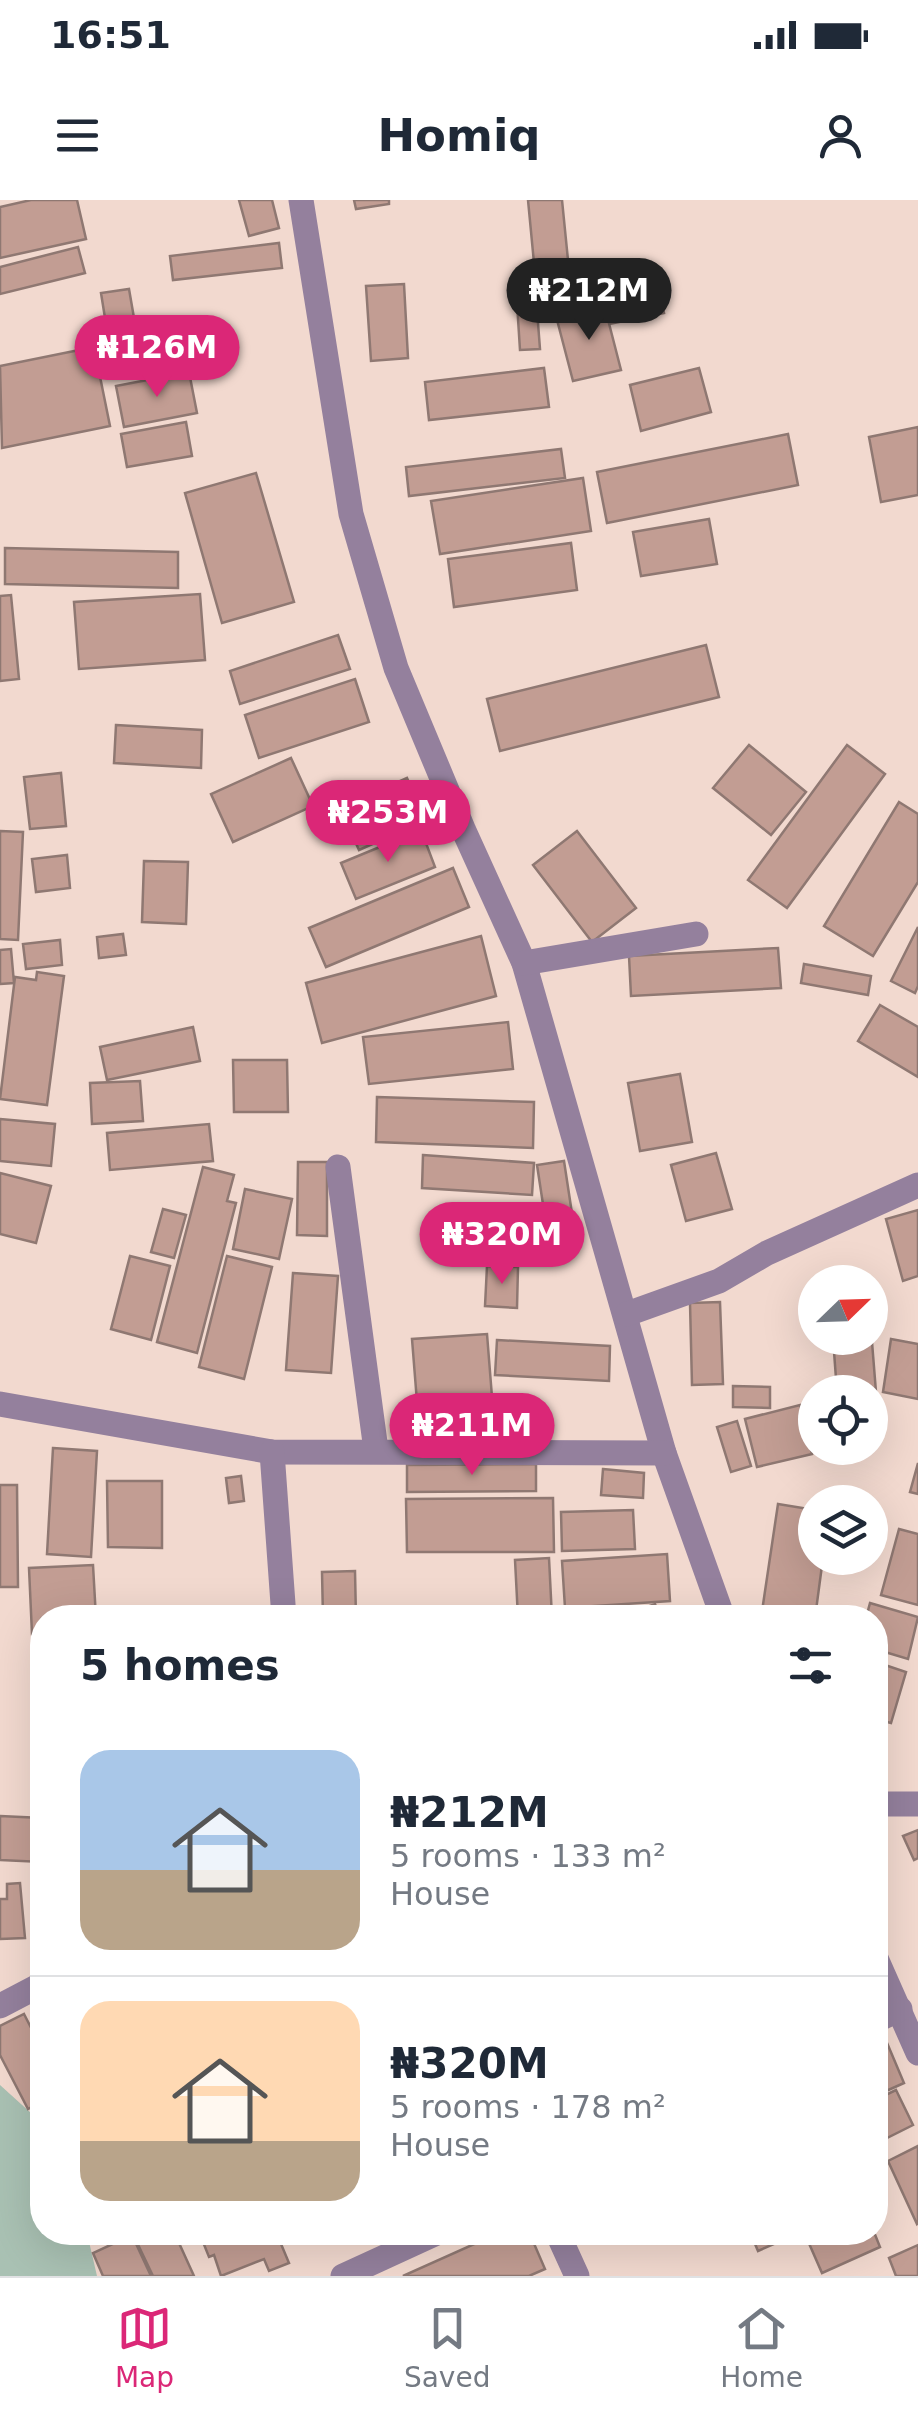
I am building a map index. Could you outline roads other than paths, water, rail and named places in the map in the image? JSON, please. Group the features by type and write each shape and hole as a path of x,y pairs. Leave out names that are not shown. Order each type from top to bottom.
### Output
{"street":[{"path":"301,200 351,514 396,668 524,963 664,1453 719,1605"},
{"path":"524,963 696,934"},
{"path":"338,1167 376,1450"},
{"path":"626,1314 719,1281 767,1252 918,1185"},
{"path":"0,1404 272,1452 664,1453"},
{"path":"272,1452 283,1605"},
{"path":"888,1804 918,1804"},
{"path":"888,1984 918,2052"},
{"path":"0,2006 30,1990"},
{"path":"888,2015 900,2009"},
{"path":"343,2276 411,2245"},
{"path":"564,2245 577,2276"}]}
